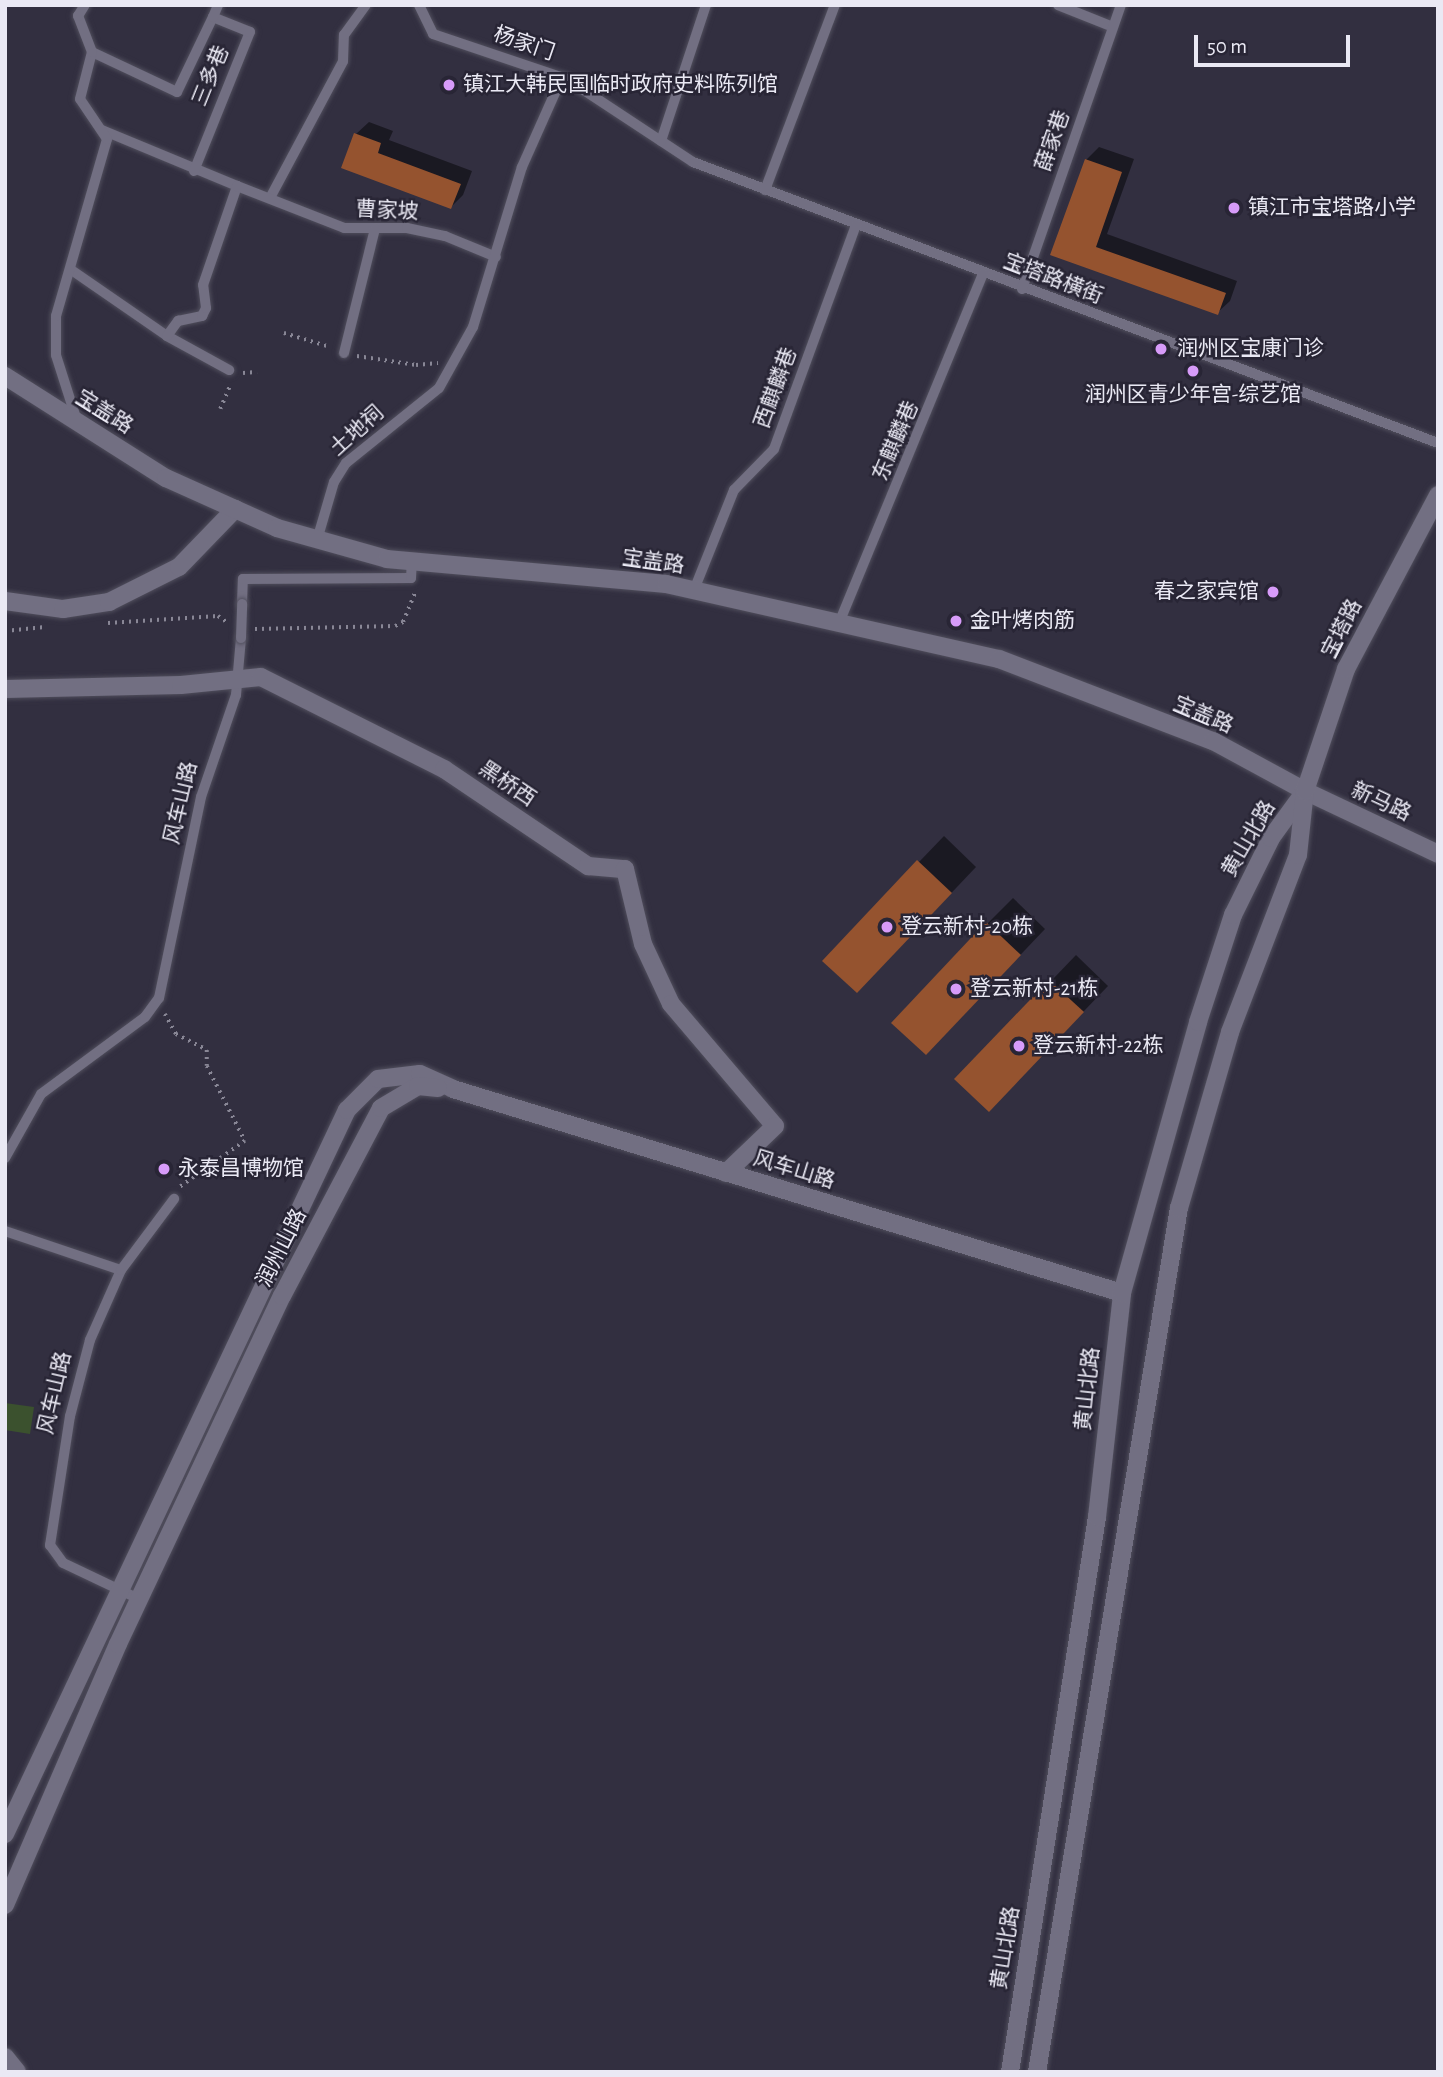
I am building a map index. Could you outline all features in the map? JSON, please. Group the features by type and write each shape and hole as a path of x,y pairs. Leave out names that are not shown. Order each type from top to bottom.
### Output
{"street":[{"name":"宝盖路","path":"5,376 166,478 235,509 317,540 387,559 694,590 999,659 1213,741 1305,791"},
{"name":"宝塔路","path":"1305,791 1346,669 1438,495"},
{"path":"5,601 63,609 109,602 137,584 179,567 235,509"},
{"name":"黑桥西","path":"5,689 181,685 238,677 261,677 444,769 588,866 625,869 643,944 671,1004 775,1126 726,1173"},
{"name":"新马路","path":"1305,791 1438,854"},
{"name":"黄山北路","path":"1010,2072 1097,1517 1122,1293 1198,1022 1233,915 1271,838 1305,791"},
{"name":"黄山北路","path":"1037,2072 1179,1208 1230,1032 1298,855 1305,791"},
{"name":"润州山路","path":"5,1834 346,1110 378,1079 397,1074 420,1074 453,1089"},
{"name":"润州山路","path":"5,1905 141,1600 282,1296 381,1108 418,1086 453,1089"},
{"name":"风车山路","path":"453,1089 1122,1293"},
{"path":"5,2057 17,2072"}],"lane":[{"path":"77,422 56,355 56,316 107,139 80,99 92,52 78,16 85,5"},
{"name":"三多巷","path":"92,52 177,92 218,5"},
{"path":"270,198 343,61 344,34 366,5"},
{"name":"杨家门","path":"419,5 433,34 562,77 661,141"},
{"path":"661,141 706,5"},
{"path":"765,190 835,5"},
{"path":"1058,5 1113,27"},
{"name":"薛家巷","path":"1022,289 1121,5"},
{"name":"三多巷","path":"194,171 250,33 213,17"},
{"name":"土地祠","path":"317,540 334,482 346,463 439,388 473,327 522,167 562,77"},
{"name":"曹家坡","path":"100,127 194,171 344,228 407,228 445,236 496,257"},
{"name":"宝塔路横街","path":"661,141 693,162 765,190 1022,289 1438,443"},
{"path":"167,336 178,321 202,316 206,308 203,285 237,186"},
{"name":"西麒麟巷","path":"694,590 734,490 774,449 856,225"},
{"path":"344,353 375,229"},
{"path":"70,269 167,336 231,375"},
{"name":"东麒麟巷","path":"839,623 984,273"},
{"name":"风车山路","path":"5,1158 41,1094 145,1017 161,990 201,797 238,677 243,579 411,578 412,561"},
{"name":"风车山路","path":"141,1600 63,1563 50,1545 71,1416 90,1340 121,1270 174,1199"},
{"path":"5,1231 121,1270"}],"path":[{"path":"284,333 344,353 416,365 434,362 450,368"},
{"path":"220,409 231,375"},
{"path":"161,990 167,996 161,1008 176,1034 207,1050 207,1066 245,1141 178,1189 174,1199"}],"green space":[{"path":"5,1403 34,1407 30,1434 5,1430"}],"building":[{"path":"354,133 381,143 378,153 461,184 451,209 341,168"},
{"path":"1085,159 1122,172 1096,247 1226,293 1218,315 1050,255"},
{"name":"登云新村-20栋","path":"917,860 952,893 857,993 822,961"},
{"name":"登云新村-21栋","path":"986,922 1021,955 926,1055 891,1023"},
{"name":"登云新村-22栋","path":"1049,980 1084,1012 989,1112 954,1079"}],"place":[{"name":"镇江大韩民国临时政府史料陈列馆","path":"449,85"},
{"name":"镇江市宝塔路小学","path":"1234,208"},
{"name":"润州区宝康门诊","path":"1161,349"},
{"name":"润州区青少年宫-综艺馆","path":"1193,371"},
{"name":"春之家宾馆","path":"1273,592"},
{"name":"金叶烤肉筋","path":"956,621"},
{"name":"登云新村-20栋","path":"887,927"},
{"name":"登云新村-21栋","path":"956,989"},
{"name":"登云新村-22栋","path":"1019,1046"},
{"name":"永泰昌博物馆","path":"164,1169"}]}
